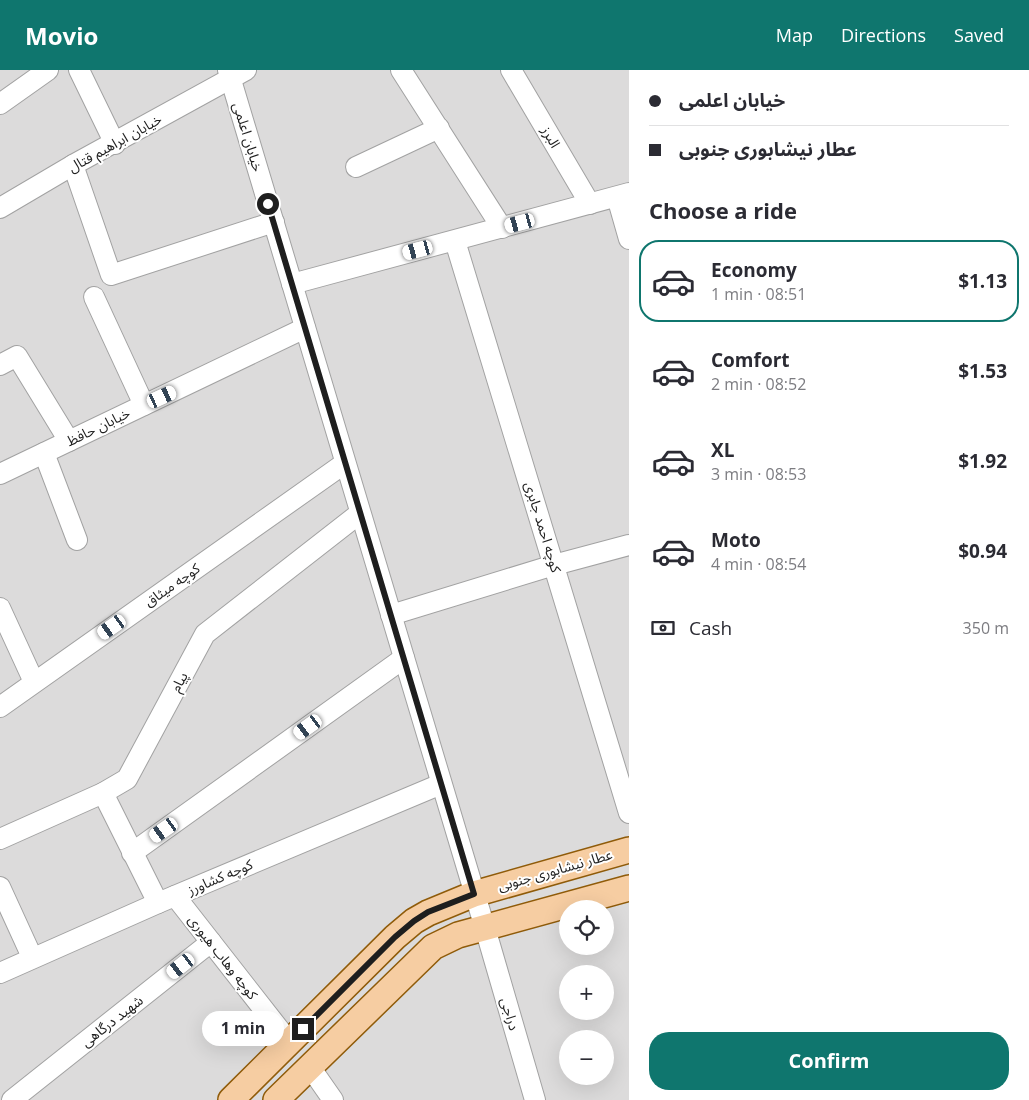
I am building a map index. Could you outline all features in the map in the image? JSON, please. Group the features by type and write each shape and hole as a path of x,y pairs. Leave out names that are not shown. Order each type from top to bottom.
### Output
{"main road":[{"name":"عطار نیشابوری جنوبی","path":"231,1100 395,937 428,912 474,894 629,850"},
{"path":"276,1100 433,947 458,935 629,888"}],"street":[{"path":"0,104 48,70"},
{"path":"79,70 115,144"},
{"path":"401,70 502,228"},
{"name":"البرز","path":"512,70 590,204"},
{"name":"خیابان ابراهیم قتال","path":"0,208 73,165 115,144 235,73"},
{"name":"خیابان اعلمی","path":"235,73 292,284 474,894"},
{"path":"356,167 439,128"},
{"path":"73,165 111,275 274,222"},
{"path":"292,284 623,195 629,239"},
{"name":"کوچه احمد جابری","path":"455,241 629,813"},
{"path":"94,297 144,405"},
{"name":"خیابان حافظ","path":"0,474 305,328"},
{"path":"0,365 17,356 69,441"},
{"path":"44,453 77,540"},
{"name":"کوچه میثاق","path":"0,707 345,463"},
{"name":"پیام","path":"0,839 103,793 128,779 205,634 360,513"},
{"path":"391,615 554,565 629,545"},
{"path":"0,608 34,682"},
{"path":"132,853 404,658"},
{"name":"کوچه کشاورز","path":"0,972 166,899 441,784"},
{"name":"کوچه وهاب هیوری","path":"103,793 132,853 166,899 211,942 290,1043"},
{"path":"0,887 32,957"},
{"name":"دراجی","path":"474,894 535,1100"},
{"name":"شهید درگاهی","path":"12,1100 211,942"},
{"path":"310,1067 332,1100"}],"shaded area":[{"path":"0,70 629,70 629,1100 0,1100"}],"route":[{"path":"268,204 474,894 428,912 414,921 395,937 303,1029"}]}
